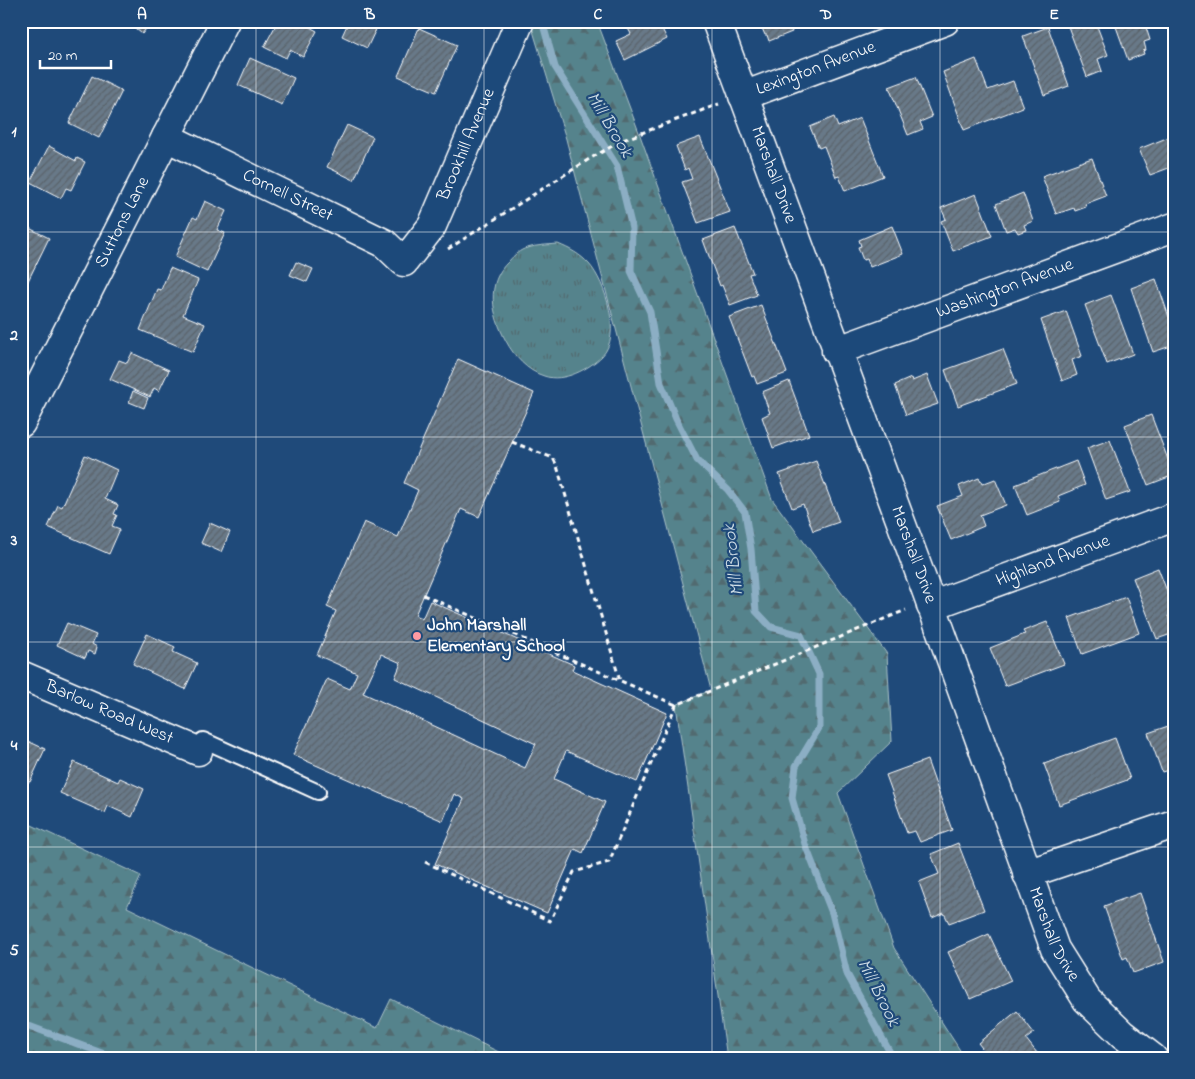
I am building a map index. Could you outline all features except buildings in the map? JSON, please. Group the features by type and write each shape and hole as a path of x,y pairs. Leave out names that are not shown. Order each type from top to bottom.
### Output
{"street":[{"name":"Suttons Lane","path":"21,424 225,21"},
{"name":"Brookhill Avenue","path":"404,262 432,226 520,21"},
{"name":"Marshall Drive","path":"716,21 732,99 836,350 919,608 1027,874 1055,949 1087,1000 1122,1034 1153,1058"},
{"name":"Lexington Avenue","path":"732,99 945,21"},
{"name":"Cornell Street","path":"166,137 384,243 404,262"},
{"name":"Washington Avenue","path":"836,350 1174,227"},
{"name":"Highland Avenue","path":"919,608 1174,517"},
{"name":"Barlow Road West","path":"21,675 200,745"},
{"path":"1027,874 1174,824"}],"lane":[{"path":"200,745 318,792"}],"path":[{"path":"440,254 591,158 623,140 732,99"},
{"path":"512,442 553,458 557,466 620,681"},
{"path":"423,595 676,705"},
{"path":"425,862 550,921 574,872 609,862 676,705 823,644 919,608"}],"green space":[{"path":"530,21 597,21 772,499 887,654 892,741 838,793 894,948 965,1058 727,1058 676,705 711,690 566,139"},
{"path":"558,244 582,257 595,273 606,296 611,323 611,336 608,347 602,356 590,366 575,374 551,378 532,371 513,352 497,321 493,300 496,279 501,270 515,255 531,247"},
{"path":"21,820 141,876 127,907 377,1028 391,999 511,1058 29,1058 21,1055"}],"waterway":[{"name":"Mill Brook","path":"542,21 555,67 617,166 632,228 631,271 650,312 661,383 676,419 697,460 728,490 745,512 751,549 756,611 771,627 801,635 819,674 819,728 796,766 792,798 805,844 832,913 847,974 893,1058"},
{"path":"21,1023 115,1058"}],"place":[{"name":"John Marshall Elementary School","path":"417,636"}]}
